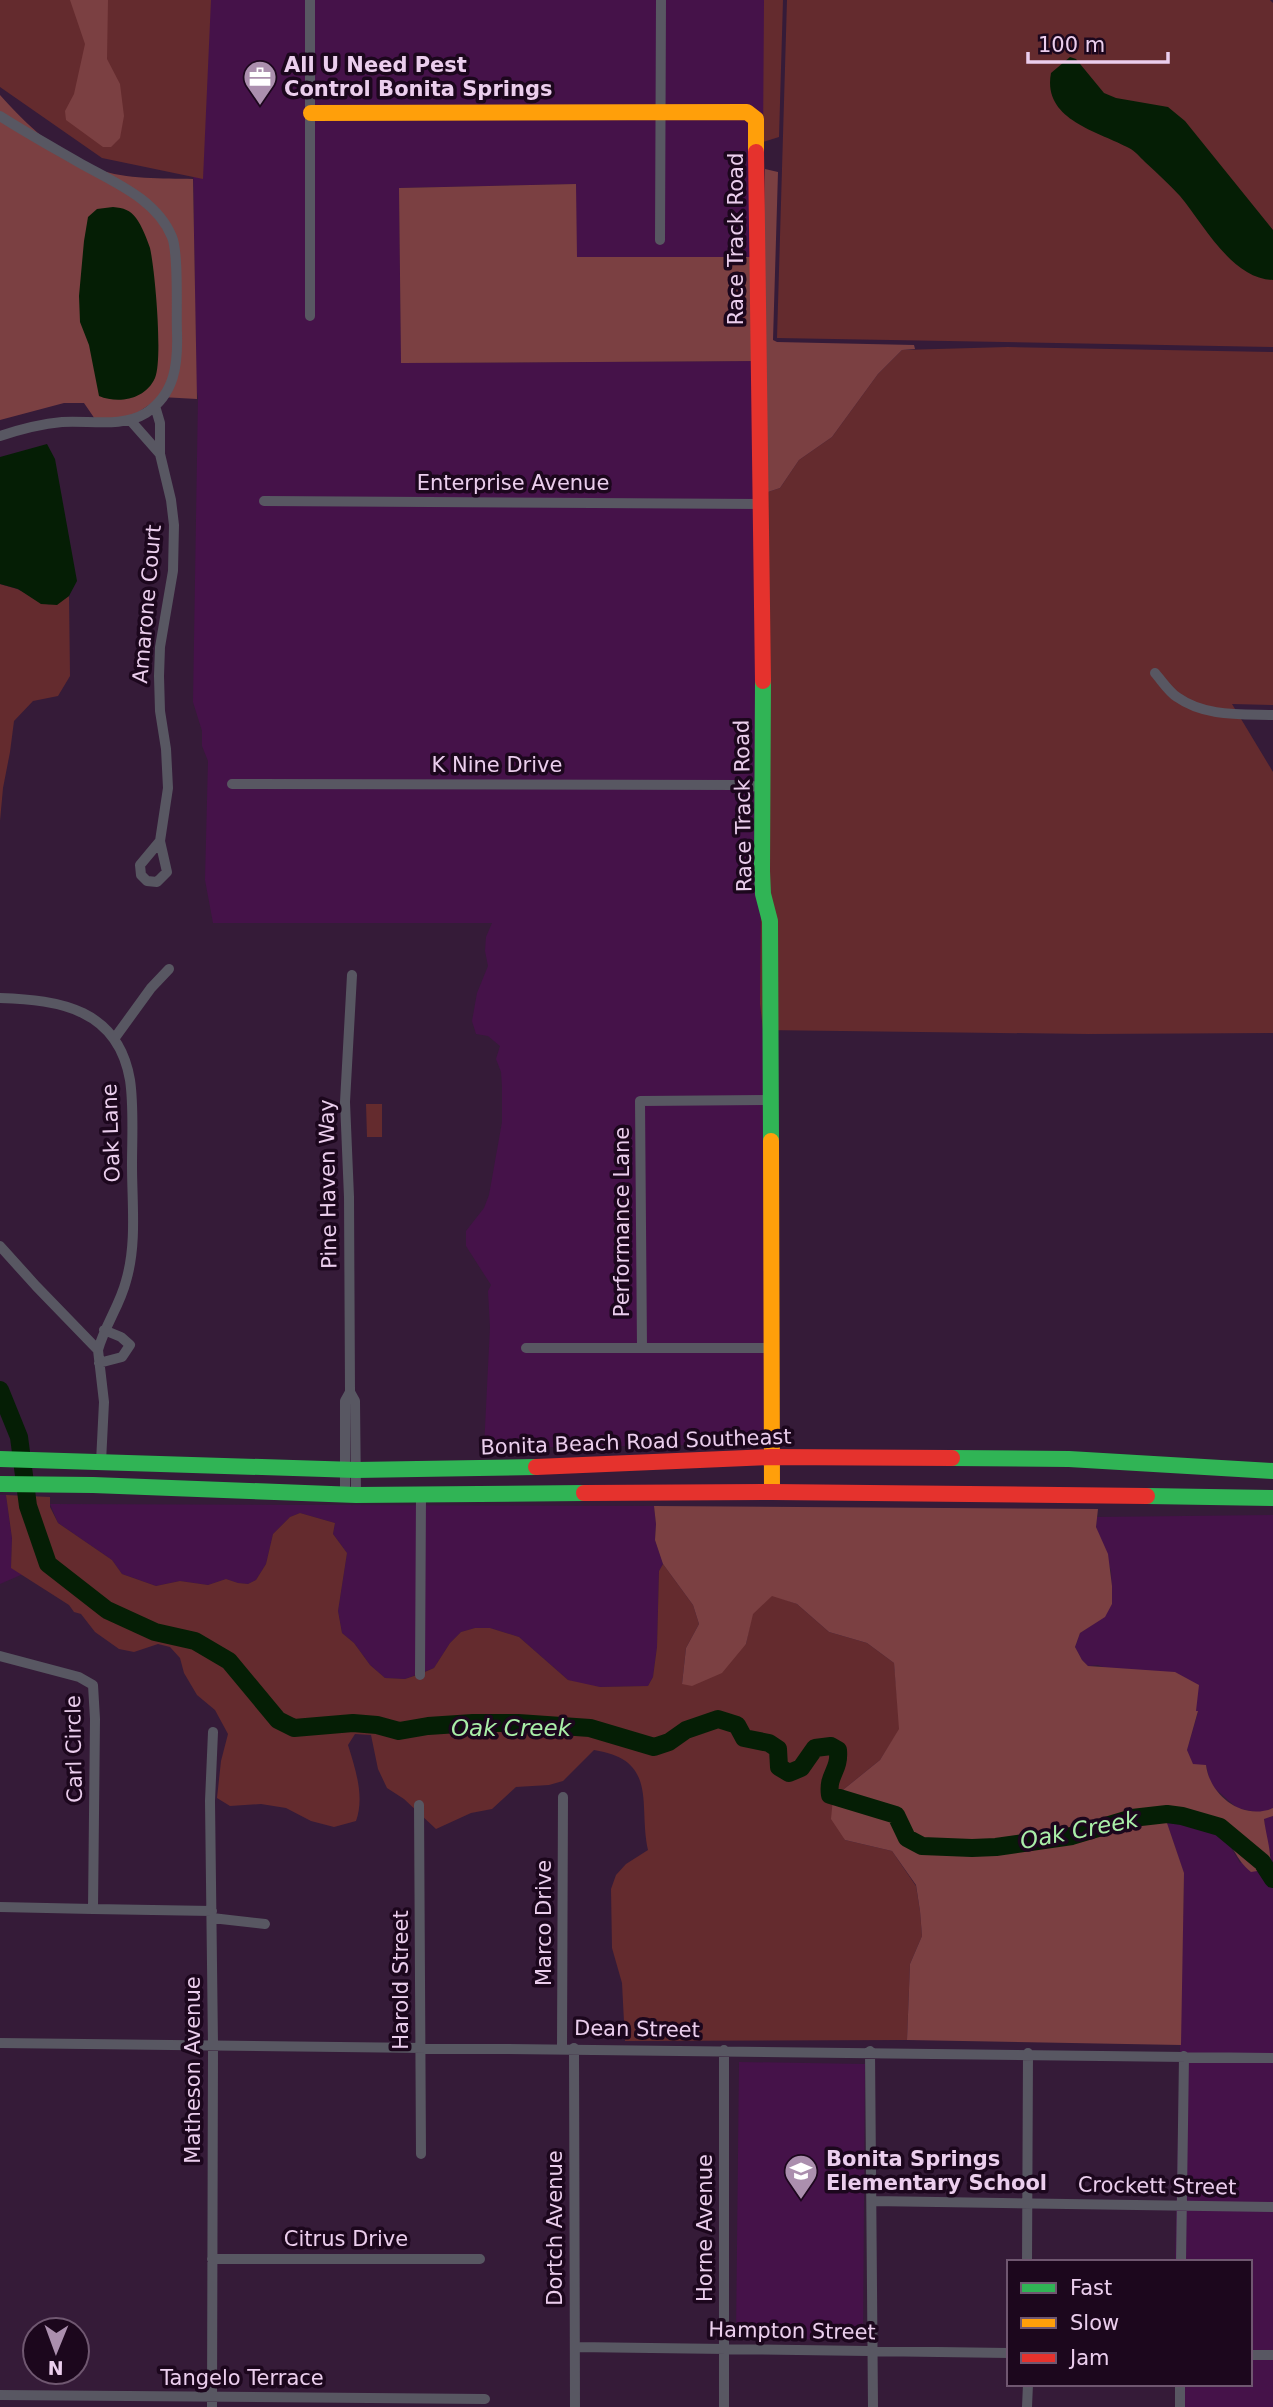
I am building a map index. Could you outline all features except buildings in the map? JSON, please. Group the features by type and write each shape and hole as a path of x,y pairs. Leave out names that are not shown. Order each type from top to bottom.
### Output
{"main road":[{"path":"311,113 661,111"},
{"name":"Race Track Road","path":"661,111 747,112 756,120 755,239 764,634 761,787 763,894 770,921 772,1492"},
{"name":"Bonita Beach Road Southeast","path":"48,1473 87,1472 102,1462 350,1470 571,1467 771,1457 1069,1459 1273,1471"},
{"path":"3,1471 351,1494 772,1492 1273,1498"},
{"path":"3,1471 48,1473"}],"street":[{"path":"310,0 310,316"},
{"path":"660,240 661,0"},
{"path":"0,116 125,187 147,204 172,238 177,366 171,386 155,406 131,420 29,426 0,436"},
{"name":"Amarone Court","path":"155,406 160,423 160,454 171,500 175,548 160,647 159,711 166,749 168,788 160,841"},
{"path":"131,420 160,454"},
{"name":"Enterprise Avenue","path":"264,501 761,503"},
{"path":"1155,673 1175,696 1196,708 1215,713 1273,715"},
{"name":"K Nine Drive","path":"232,784 761,787"},
{"path":"114,1039 151,988 169,969"},
{"name":"Pine Haven Way","path":"351,1494 355,1401 350,1392 349,1197 345,1102 352,975"},
{"name":"Oak Lane","path":"0,998 44,1000 67,1006 98,1022 114,1039 124,1056 130,1082 132,1251 126,1282 98,1350"},
{"name":"Performance Lane","path":"642,1348 640,1101 771,1100"},
{"path":"0,1246 98,1350 104,1402 102,1462"},
{"path":"99,1363 122,1357 130,1345 104,1330"},
{"path":"526,1348 771,1348"},
{"path":"420,1675 421,1495"},
{"name":"Carl Circle","path":"0,1656 79,1677 93,1685 93,1909"},
{"name":"Matheson Avenue","path":"212,2402 214,2045 210,1801 214,1732"},
{"name":"Marco Drive","path":"563,1797 568,2048"},
{"name":"Harold Street","path":"419,1805 421,2154"},
{"path":"0,1908 212,1914 265,1924"},
{"name":"Dean Street","path":"0,2043 1273,2057"},
{"name":"Dortch Avenue","path":"568,2048 575,2407"},
{"name":"Horne Avenue","path":"724,2050 724,2407"},
{"path":"870,2052 873,2407"},
{"path":"1027,2260 1028,2053"},
{"path":"1181,2260 1184,2056"},
{"name":"Crockett Street","path":"872,2201 1273,2207"},
{"name":"Citrus Drive","path":"212,2259 480,2259"},
{"name":"Hampton Street","path":"575,2347 1007,2353"},
{"path":"1252,2355 1273,2355"},
{"path":"1027,2386 1027,2407"},
{"path":"1180,2386 1180,2407"},
{"name":"Tangelo Terrace","path":"0,2395 212,2402 485,2399"}],"shaded area":[{"path":"0,0 211,0 203,179 102,158 0,87"},
{"path":"70,0 108,0 107,59 120,84 124,116 120,138 111,147 103,147 66,120 65,111 74,94 85,44"},
{"path":"191,0 764,0 764,257 576,258 576,184 399,188 401,363 762,361 765,493 760,1004 763,1030 767,1444 484,1448 490,1327 488,1291 491,1285 466,1246 466,1231 484,1208 489,1195 502,1122 501,1072 496,1059 500,1046 488,1036 476,1034 472,1021 477,993 488,966 486,937 492,923 213,923 205,880 208,761 202,746 202,731 193,702 198,397"},
{"path":"764,0 783,0 779,137 763,142"},
{"path":"787,0 1270,0 1273,3 1273,347 777,338"},
{"path":"1070,57 1076,59 1104,93 1116,98 1168,107 1185,121 1273,230 1273,280 1245,271 1232,261 1180,196 1133,151 1075,122 1064,113 1055,102 1050,89 1051,73"},
{"path":"0,95 56,148 83,163 120,175 193,179 197,399 161,397 131,417 97,422 84,403 64,403 0,420"},
{"path":"765,169 778,172 773,340 914,345 915,349 902,350 878,374 832,437 799,460 780,488 765,493 761,361 401,363 399,188 576,184 577,257 763,257"},
{"path":"113,207 131,213 146,237 152,259 157,314 158,353 155,378 145,391 122,400 99,396 89,345 80,322 79,296 88,217 97,209"},
{"path":"1008,347 1273,352 1273,705 1232,704 1273,772 1273,1033 763,1030 760,1004 765,493 780,488 799,460 832,437 878,374 902,350"},
{"path":"47,444 55,459 77,581 69,596 57,605 41,604 18,589 0,584 0,457"},
{"path":"0,584 47,604 69,596 70,676 58,696 33,701 14,721 0,821"},
{"path":"366,1104 382,1104 382,1137 367,1137"},
{"path":"0,1495 6,1495 12,1538 11,1567 23,1574 0,1584"},
{"path":"6,1495 50,1497 50,1507 58,1523 112,1560 122,1574 156,1586 180,1581 208,1585 226,1579 248,1584 256,1580 266,1564 273,1534 290,1517 300,1513 335,1523 333,1534 347,1553 338,1611 342,1633 385,1678 405,1679 434,1668 450,1643 461,1632 490,1628 519,1637 568,1680 600,1687 648,1686 653,1677 657,1647 659,1571 663,1564 693,1605 699,1624 686,1648 682,1684 746,1644 752,1614 772,1595 797,1604 829,1632 867,1643 894,1663 900,1729 880,1760 833,1798 845,1840 892,1851 916,1886 922,1936 910,1964 907,2040 625,2041 622,1983 612,1948 611,1889 616,1875 626,1864 648,1850 642,1786 628,1763 615,1755 594,1750 563,1781 549,1785 516,1787 492,1809 471,1813 436,1829 404,1799 387,1788 378,1769 371,1735 355,1734 348,1745 359,1792 356,1821 334,1827 311,1821 286,1808 261,1804 230,1806 217,1798 221,1761 228,1734 215,1710 197,1695 184,1673 180,1658 170,1647 158,1644 134,1652 119,1649 95,1632 81,1614 74,1612 69,1605 11,1568 12,1538"},
{"path":"50,1504 654,1506 655,1540 663,1564 659,1571 657,1647 653,1677 648,1686 582,1685 568,1680 519,1637 490,1628 475,1628 461,1632 450,1643 434,1668 405,1679 385,1678 342,1633 338,1611 347,1553 333,1534 335,1523 300,1513 290,1517 273,1534 266,1564 256,1580 248,1584 226,1579 208,1585 180,1581 156,1586 122,1574 112,1560 58,1523"},
{"path":"654,1506 1098,1509 1096,1527 1108,1554 1112,1604 1105,1617 1080,1633 1075,1647 1082,1660 1088,1666 1175,1672 1199,1685 1198,1711 1187,1750 1193,1764 1206,1765 1214,1787 1230,1803 1250,1811 1273,1808 1273,1816 1264,1819 1270,1850 1270,1869 1251,1872 1241,1862 1221,1831 1209,1822 1181,1819 1167,1823 1184,1873 1181,2045 907,2040 910,1964 922,1936 916,1885 892,1851 845,1840 831,1819 833,1798 880,1760 899,1729 894,1663 867,1643 829,1632 797,1604 772,1596 753,1614 746,1644 722,1673 692,1686 682,1684 686,1648 699,1624 693,1605 663,1564 655,1540"},
{"path":"1273,1515 1273,1808 1260,1813 1237,1808 1211,1785 1206,1765 1193,1765 1187,1750 1198,1712 1098,1665 1088,1666 1075,1647 1080,1633 1092,1625 1112,1604 1111,1571 1096,1527 1097,1517"},
{"path":"1273,1816 1273,2407 1176,2407 1176,2386 1252,2386 1253,2272 1252,2260 1175,2260 1184,1874 1167,1823 1182,1817 1207,1821 1221,1831 1240,1863 1271,1856 1264,1818"},
{"name":"Bonita Springs Elementary School","path":"739,2062 865,2064 863,2340 736,2338"}],"waterway":[{"name":"Oak Creek","path":"0,1390 19,1437 28,1506 48,1564 107,1610 155,1632 195,1641 229,1661 278,1720 294,1728 353,1723 377,1725 399,1731 428,1726 518,1723 590,1728 654,1747 669,1742 686,1730 718,1719 737,1725 744,1738 769,1743 778,1749 779,1767 789,1773 801,1768 815,1748 831,1746 838,1750 837,1763 830,1782 830,1795 896,1815 907,1838 922,1846 996,1847 1072,1836 1132,1818 1167,1814 1220,1827 1262,1862 1273,1879"}],"traffic: fast":[{"path":"763,681 762,871 763,894 770,921 771,1141"},
{"path":"952,1458 1069,1459 1273,1471"},
{"path":"0,1459 356,1470 536,1467"},
{"path":"0,1484 356,1495 584,1493"},
{"path":"1147,1496 1273,1498"}],"traffic: slow":[{"path":"311,113 747,112 756,119 756,152"},
{"path":"771,1141 772,1492"}],"traffic: jam":[{"path":"756,152 763,681"},
{"path":"536,1467 771,1457 952,1458"},
{"path":"584,1493 1147,1496"}],"place":[{"name":"All U Need Pest Control Bonita Springs","path":"260,107"},
{"name":"Bonita Springs Elementary School","path":"801,2201"}]}
